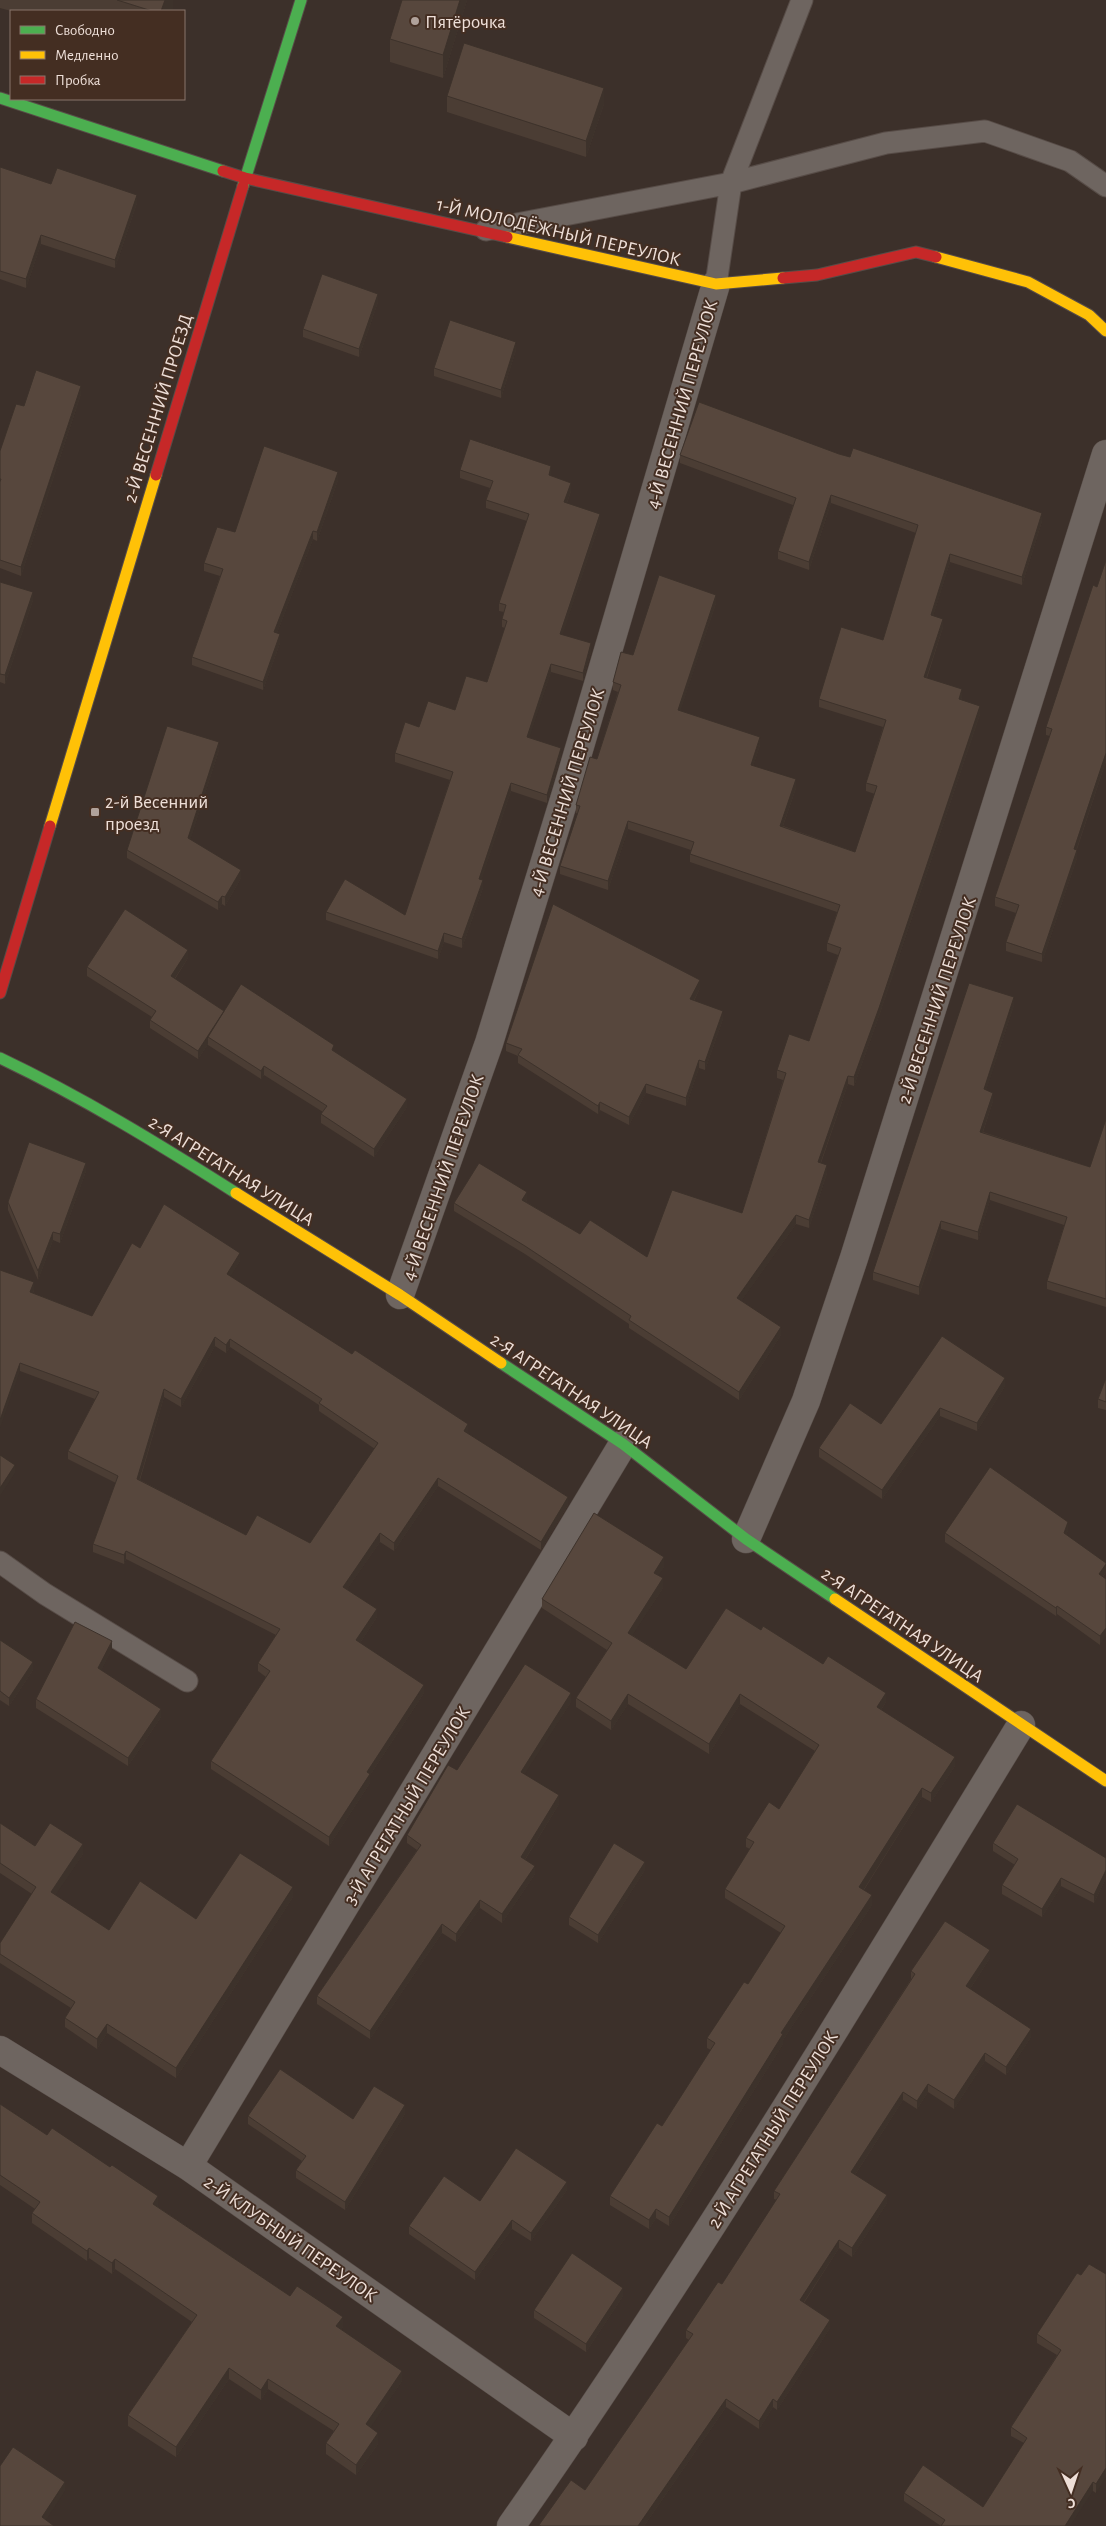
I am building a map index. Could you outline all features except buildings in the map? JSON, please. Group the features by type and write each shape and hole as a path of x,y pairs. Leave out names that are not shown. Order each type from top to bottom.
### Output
{"street":[{"name":"2-Й ВЕСЕННИЙ ПРОЕЗД","path":"0,993 245,178 301,0"},
{"name":"1-Й МОЛОДЁЖНЫЙ ПЕРЕУЛОК","path":"0,98 245,178 716,284 817,275 916,252 1028,282 1088,315 1106,331"},
{"name":"4-Й ВЕСЕННИЙ ПЕРЕУЛОК","path":"400,1295 489,1043 567,790 716,284"},
{"name":"2-Й ВЕСЕННИЙ ПЕРЕУЛОК","path":"746,1539 806,1401 854,1258 1106,454"},
{"name":"2-Я АГРЕГАТНАЯ УЛИЦА","path":"0,1058 54,1084 160,1145 400,1295 624,1444 746,1539 1106,1781"},
{"name":"3-Й АГРЕГАТНЫЙ ПЕРЕУЛОК","path":"188,2166 624,1444"},
{"name":"2-Й АГРЕГАТНЫЙ ПЕРЕУЛОК","path":"511,2526 574,2437 803,2083 1021,1725"},
{"name":"2-Й КЛУБНЫЙ ПЕРЕУЛОК","path":"0,2050 188,2166 574,2437"}],"lane":[{"path":"716,284 731,183 802,0"},
{"path":"478,231 731,183 886,142 985,131 1070,161 1106,186"},
{"path":"0,1562 45,1594 187,1681"}],"traffic: fast":[{"path":"243,186 301,0"},
{"path":"0,98 223,171"},
{"path":"0,1058 120,1122 236,1193"},
{"path":"501,1363 623,1444 746,1539 835,1599"}],"traffic: slow":[{"path":"507,237 716,284 783,278"},
{"path":"936,257 1028,282 1089,315 1106,331"},
{"path":"50,826 156,475"},
{"path":"236,1193 400,1295 501,1363"},
{"path":"835,1599 1106,1781"}],"traffic: jam":[{"path":"223,171 245,178 507,237"},
{"path":"156,475 243,186"},
{"path":"783,278 817,275 916,252 936,257"},
{"path":"0,993 50,826"}],"place":[{"name":"Пятёрочка","path":"415,21"},
{"name":"2-й Весенний проезд","path":"95,812"}]}
